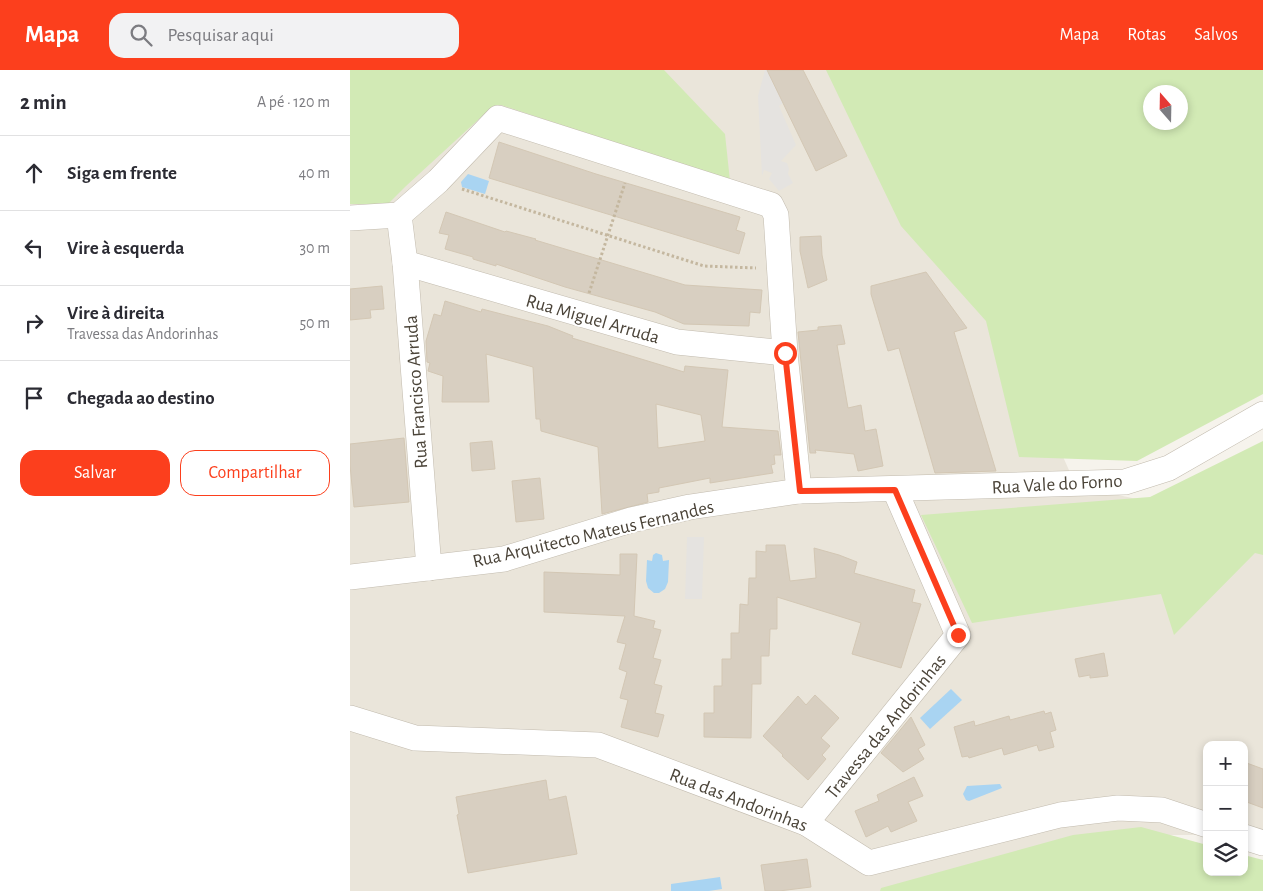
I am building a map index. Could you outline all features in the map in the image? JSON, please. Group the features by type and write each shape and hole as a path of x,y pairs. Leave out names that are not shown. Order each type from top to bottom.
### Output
{"street":[{"path":"350,218 399,216 438,181 498,118 771,205 776,215 785,353 800,491"},
{"name":"Rua Francisco Arruda","path":"399,216 405,263 429,568"},
{"name":"Rua Miguel Arruda","path":"405,263 677,342 785,353"},
{"name":"Rua Vale do Forno","path":"895,490 1125,482 1169,468 1263,414"},
{"name":"Rua Arquitecto Mateus Fernandes","path":"350,576 504,559 631,520 690,508 800,491 895,490"},
{"name":"Travessa das Andorinhas","path":"806,823 958,635 895,490"},
{"name":"Rua das Andorinhas","path":"350,718 415,738 598,745 806,823 869,863 1060,815 1118,808 1162,810 1203,824"},
{"path":"1248,838 1263,843"}],"path":[{"path":"582,315 632,161"},
{"path":"438,181 704,266 779,268"}],"shaded area":[{"path":"350,70 891,70 1076,486 1263,526 1263,835 1248,835 1248,741 1203,741 1203,835 1151,835 968,891 350,891"},
{"path":"765,70 767,70 783,103 779,106 796,145 781,161 787,163 788,174 793,183 779,191 769,179 772,173 764,170 762,176 758,96"},
{"path":"687,537 704,537 702,599 685,599"}],"green space":[{"path":"350,70 664,70 725,134 730,181 501,105 491,108 388,204 350,204"},
{"path":"826,70 1263,70 1263,394 1137,461 1019,457 986,321 901,226"},
{"path":"1263,441 1263,555 1255,553 1174,635 1161,594 972,623 921,515 1150,497"},
{"path":"1141,827 1203,844 1203,876 1248,876 1248,856 1263,860 1263,891 880,891 881,888 1073,835"}],"water":[{"path":"468,174 489,181 485,194 462,187 461,182"},
{"path":"656,553 662,555 663,561 669,560 668,582 665,589 659,593 654,593 648,588 646,581 647,560 652,561 653,555"},
{"path":"951,689 962,700 930,729 920,718"},
{"path":"1000,784 1002,788 969,801 966,800 963,794 967,786"},
{"path":"720,877 722,889 671,891 671,884"}],"building":[{"path":"767,70 803,70 847,156 816,171"},
{"path":"499,142 596,174 740,217 736,230 745,233 739,254 489,178"},
{"path":"446,212 505,232 536,239 685,285 762,290 760,313 750,312 749,326 684,324 655,312 565,287 496,264 496,266 473,259 473,257 445,249 449,235 439,233"},
{"path":"821,236 822,255 827,280 808,288 800,251 800,237"},
{"path":"926,272 967,328 954,332 996,471 935,473 899,348 888,351 871,294 871,286"},
{"path":"382,286 384,309 370,310 371,318 350,320 350,289"},
{"path":"445,301 481,312 482,309 548,326 573,336 572,338 684,372 685,366 728,370 722,427 778,431 781,455 774,455 775,464 771,465 773,473 710,483 710,478 659,488 659,492 647,494 648,502 602,514 598,447 541,431 540,419 536,419 533,367 486,354 489,402 442,402 443,376 428,371 430,363 427,362 426,341 434,314 441,316","holes":["656,404 701,415 705,441 658,448"]},
{"path":"841,325 845,344 837,345 848,408 861,405 865,431 876,429 883,466 858,471 854,454 815,450 816,453 810,453 798,332 818,330 818,327"},
{"path":"404,438 409,502 354,507 350,444"},
{"path":"492,441 495,469 472,471 470,443"},
{"path":"540,478 544,519 516,522 512,481"},
{"path":"766,545 785,545 790,581 816,578 814,548 857,562 854,573 915,590 912,602 921,604 901,668 852,654 861,623 777,597 777,629 770,629 769,656 761,656 761,684 752,684 751,738 704,737 704,713 714,713 714,686 722,686 722,659 731,659 731,633 739,633 740,604 748,605 749,578 756,578 756,551 766,552"},
{"path":"620,554 637,554 634,616 655,621 653,628 661,630 653,658 661,660 654,684 662,686 655,713 664,715 658,737 621,727 628,700 620,698 627,672 619,669 626,644 617,642 625,616 544,612 544,572 620,575"},
{"path":"1104,653 1108,676 1090,678 1090,675 1079,677 1075,659"},
{"path":"815,695 839,718 821,738 830,746 822,755 826,759 808,780 763,736 798,696 806,705"},
{"path":"1044,711 1045,714 1051,712 1056,730 1050,732 1054,747 1039,751 1037,745 1004,755 1002,748 969,758 968,756 962,757 954,727 974,721 975,726 1009,716 1010,720"},
{"path":"911,717 925,745 918,749 924,759 903,772 881,753"},
{"path":"1248,763 1263,769 1263,808 1248,802"},
{"path":"914,777 923,796 908,802 917,821 891,832 888,826 866,837 855,811 879,801 877,795"},
{"path":"546,780 549,800 566,796 577,854 468,873 457,815 459,814 456,797"},
{"path":"807,859 811,887 765,891 761,865"}],"route":[{"path":"785,353 800,491 895,490 958,635"}]}
